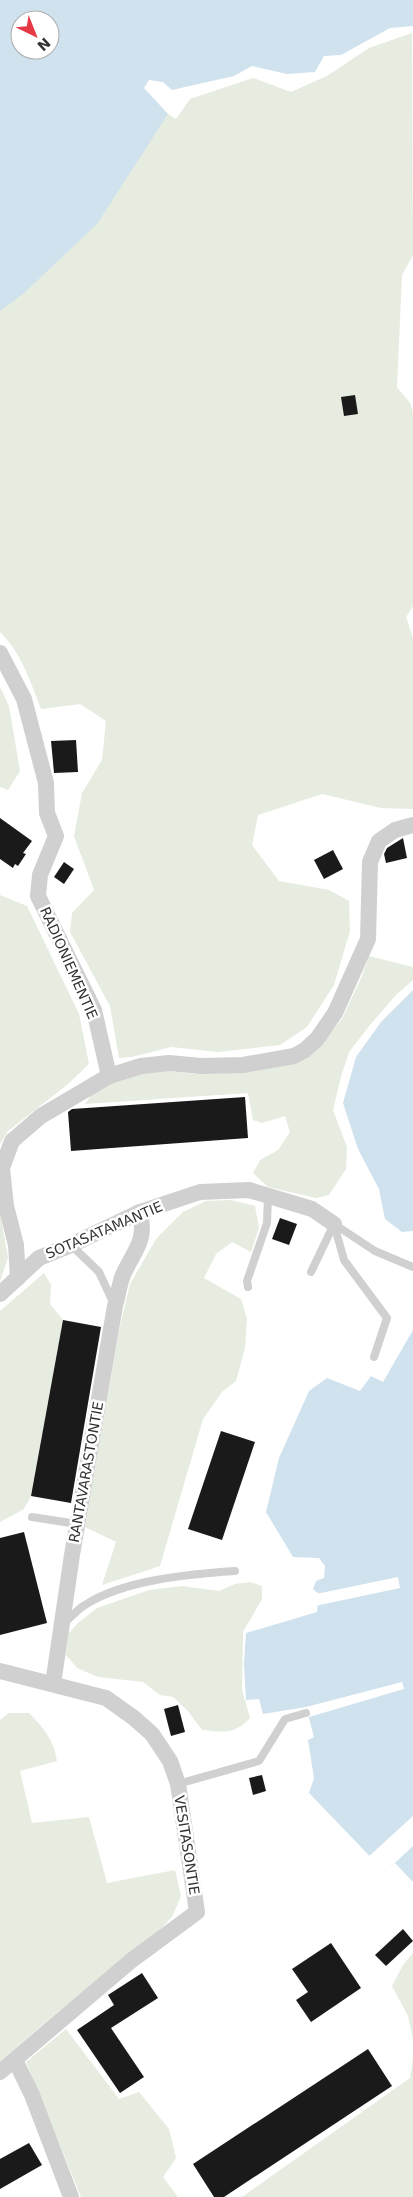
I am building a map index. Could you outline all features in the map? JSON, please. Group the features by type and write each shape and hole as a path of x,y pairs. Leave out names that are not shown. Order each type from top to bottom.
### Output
{"street":[{"name":"RADIONIEMENTIE","path":"0,653 24,699 46,783 47,813 56,836 40,876 38,896 94,1010 109,1076"},
{"path":"18,1278 16,1245 6,1206 2,1168 12,1141 41,1116 109,1076 141,1066 169,1063 201,1066 243,1066 294,1056 305,1050 317,1039 335,1013 368,939 370,862 379,841 395,830 413,825"},
{"name":"SOTASATAMANTIE","path":"0,1294 39,1258 71,1246 140,1212 200,1192 249,1190 312,1210 334,1224"},
{"name":"RANTAVARASTONTIE","path":"52,1684 77,1524 115,1306 123,1276 139,1248 143,1224 140,1212"},
{"path":"0,1671 52,1684"},
{"name":"VESITASONTIE","path":"0,2072 132,1960 197,1912 178,1784 170,1761 152,1734 134,1718 106,1698 52,1684"},
{"path":"15,2060 32,2095 71,2197"}],"lane":[{"path":"248,1287 247,1281 267,1223 268,1196"},
{"path":"334,1224 375,1251 413,1267"},
{"path":"311,1272 334,1224"},
{"path":"334,1224 344,1260 387,1318 374,1357"},
{"path":"71,1246 99,1272 115,1306"},
{"path":"32,1517 77,1524"},
{"path":"61,1625 85,1605 115,1591 189,1574 235,1570"},
{"path":"178,1784 259,1761 285,1719 306,1713"}],"shaded area":[{"path":"412,33 413,255 402,275 397,387 410,403 413,412 413,606 406,617 413,638 413,809 381,808 322,794 258,815 252,845 279,881 329,890 349,901 350,931 334,985 307,1027 280,1045 218,1052 171,1047 132,1057 119,1058 110,1006 70,932 72,913 94,890 74,836 82,793 102,760 106,721 80,704 41,709 20,658 0,632 0,277 155,100 168,114 176,119 190,99 253,78 291,92 327,76 369,48"},
{"path":"0,687 9,706 20,771 8,790 0,787"},
{"path":"0,895 27,906 79,1014 89,1064 68,1084 8,1131 0,1144"},
{"path":"369,956 413,967 413,980 396,995 349,1052 333,1110 347,1147 346,1169 329,1195 316,1198 268,1187 253,1173 260,1160 278,1150 290,1132 285,1116 262,1123 253,1120 248,1093 85,1104 92,1094 121,1078 156,1070 196,1074 254,1071 287,1065 312,1055 342,1019"},
{"path":"231,1200 255,1206 259,1228 251,1252 232,1242 216,1254 204,1278 241,1299 247,1319 245,1348 236,1381 222,1392 203,1419 160,1566 102,1585 116,1542 85,1527 120,1326 130,1284 156,1239 183,1212 206,1201"},
{"path":"0,1213 8,1257 0,1282"},
{"path":"44,1273 51,1285 50,1304 63,1320 31,1496 24,1509 0,1522 0,1311"},
{"path":"250,1582 262,1586 262,1599 243,1632 242,1690 250,1718 234,1730 223,1732 202,1730 188,1711 173,1697 160,1695 143,1682 98,1677 77,1668 66,1655 68,1634 78,1623 97,1608 149,1590 182,1586 219,1591 235,1584"},
{"path":"9,1713 29,1713 47,1734 56,1753 57,1761 20,1771 32,1823 89,1817 107,1883 175,1870 181,1896 172,1917 152,1938 54,2015 0,2061 0,1720"},
{"path":"413,1953 413,2039 408,2016 392,1986 403,1965"},
{"path":"66,2029 119,2099 139,2092 169,2129 176,2158 163,2177 178,2197 81,2197 26,2062"},
{"path":"413,2057 413,2197 242,2197 410,2078"}],"water":[{"path":"0,0 413,0 413,26 390,28 341,55 324,56 315,72 287,74 252,66 234,76 172,90 163,82 149,80 144,88 168,114 97,224 24,293 0,311"},
{"path":"413,990 413,1231 402,1232 385,1219 379,1189 358,1149 343,1103 356,1057 381,1022"},
{"path":"413,1330 413,1882 395,1863 385,1872 309,1793 314,1778 308,1740 314,1737 306,1707 263,1714 259,1699 246,1700 244,1664 246,1633 317,1612 319,1594 313,1589 316,1581 324,1578 325,1566 319,1558 293,1557 266,1512 279,1458 309,1391 327,1378 360,1391 371,1376 383,1382"}],"pier":[{"path":"398,1577 400,1588 315,1606 316,1594"},
{"path":"402,1682 404,1689 309,1717 306,1707"},
{"path":"413,1816 413,1846 383,1874 367,1858"}],"building":[{"path":"355,395 358,414 344,416 341,397"},
{"path":"76,740 78,772 54,773 51,741"},
{"path":"0,818 32,841 23,853 26,854 18,866 15,864 13,868 0,859"},
{"path":"403,838 407,858 386,863 384,854 387,848"},
{"path":"333,850 343,869 324,879 314,860"},
{"path":"64,862 74,869 64,884 54,877"},
{"path":"245,1097 248,1138 71,1151 68,1112 72,1109"},
{"path":"280,1218 297,1224 289,1245 272,1239"},
{"path":"63,1320 101,1327 71,1503 31,1496"},
{"path":"221,1431 255,1442 222,1540 188,1529"},
{"path":"24,1532 47,1623 0,1635 0,1538"},
{"path":"178,1705 185,1732 171,1736 164,1709"},
{"path":"262,1775 266,1791 253,1795 249,1778"},
{"path":"403,1929 413,1941 386,1966 375,1955"},
{"path":"331,1943 361,1988 311,2022 296,2000 308,1992 292,1969"},
{"path":"142,1973 158,1998 111,2028 144,2077 120,2093 77,2030 114,2005 108,1995"},
{"path":"368,2049 392,2086 224,2197 214,2197 193,2164"},
{"path":"29,2143 42,2165 0,2189 0,2159"}]}
